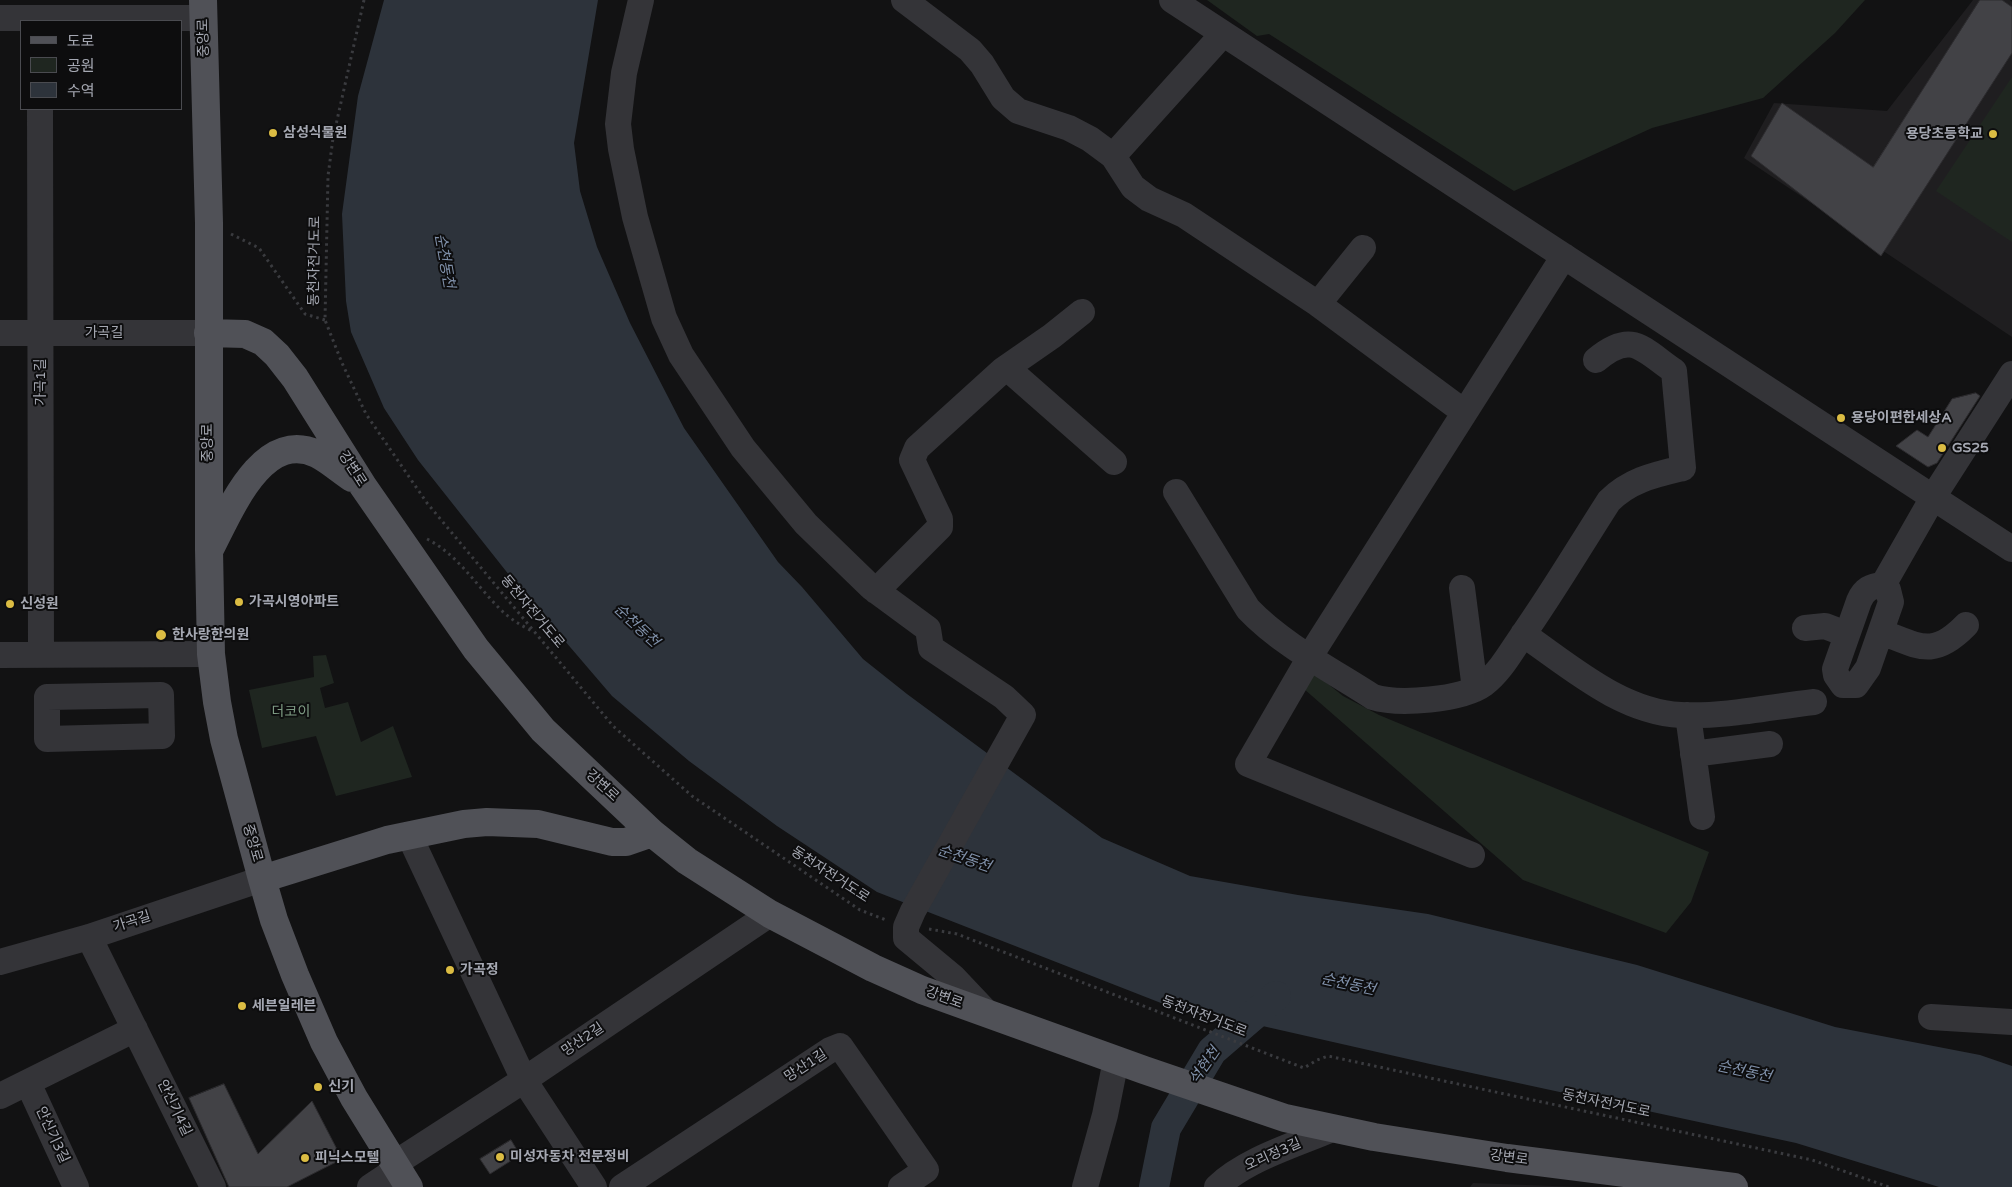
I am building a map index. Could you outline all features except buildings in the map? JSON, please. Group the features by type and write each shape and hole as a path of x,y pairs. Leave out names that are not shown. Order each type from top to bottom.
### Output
{"main road":[{"name":"중앙로","path":"203,9 209,223 209,550 211,654 217,702 224,739 262,879 281,938 324,1042 354,1098 400,1173"},
{"name":"강변로","path":"208,333 245,334 263,342 277,355 295,378 363,486 476,650 543,730 652,833 686,861 770,914 881,972 922,990 1144,1070 1285,1118 1332,1129 1507,1158 1734,1187"},
{"path":"209,550 239,495 255,471 272,456 290,450 316,453 363,486"},
{"name":"중앙로","path":"262,879 330,857 409,835 464,824 487,822 538,824 612,842 626,842 652,833"}],"street":[{"path":"642,0 624,73 618,124 621,149 635,217 664,318 681,354 743,448 806,524 876,591 928,629 931,648 1004,697 1023,715 910,919 906,938 953,977 988,1014"},
{"path":"904,0 970,50 986,70 1003,98 1018,111 1070,128 1090,139 1113,156 1133,187 1148,199 1184,215 1318,304 1464,412"},
{"path":"1172,0 2012,549"},
{"path":"0,18 40,13 203,9"},
{"path":"1113,156 1223,34"},
{"name":"가곡1길","path":"40,110 41,655"},
{"path":"1318,304 1363,248"},
{"path":"1472,855 1248,764 1310,657 1564,256"},
{"path":"876,591 940,527 940,519 912,460 917,448 1007,368 1082,312"},
{"name":"가곡길","path":"0,333 208,333"},
{"path":"1176,492 1248,609 1258,620 1310,657 1373,697 1384,700 1426,699 1470,692 1485,683 1500,668 1524,634 1608,501 1621,488 1683,468 1674,371 1640,346 1631,344 1620,344 1596,360"},
{"path":"1007,368 1114,462"},
{"path":"1814,702 1823,694 1836,669 1846,634 1862,594 1868,588 1883,585 1933,497 2012,374"},
{"path":"1524,634 1608,692 1630,703 1648,709 1681,715 1722,714 1814,702 1828,702 1840,699 1856,685 1868,668 1891,602 1888,590 1883,585"},
{"path":"1462,588 1475,689"},
{"path":"1880,632 1922,647 1933,647 1944,644 1966,625"},
{"path":"1805,628 1825,626 1846,634"},
{"path":"0,655 119,656 211,654"},
{"path":"119,656 120,696"},
{"path":"1836,669 1836,675 1843,685 1856,685"},
{"path":"1688,715 1702,818"},
{"path":"1693,754 1770,744"},
{"path":"409,835 524,1080 594,1187"},
{"name":"가곡길","path":"0,962 88,937 262,879"},
{"name":"망산2길","path":"400,1173 524,1080 770,914"},
{"name":"안신기4길","path":"88,937 213,1187"},
{"path":"1931,1017 2012,1022"},
{"path":"0,1096 135,1029"},
{"name":"망산1길","path":"622,1187 830,1050 840,1046 926,1170 901,1187"},
{"path":"1085,1187 1106,1115 1116,1060"},
{"name":"안신기3길","path":"28,1083 76,1187"},
{"name":"오리정3길","path":"1217,1187 1228,1176 1278,1151 1332,1129"},
{"path":"370,1187 400,1173"}],"path":[{"name":"동천자전거도로","path":"364,0 333,138 328,176 325,320 342,362 366,414 426,503 613,726 692,796 860,910 910,919 933,929 957,934 1304,1068 1316,1060 1328,1056 1812,1160 1889,1187"},
{"path":"209,223 259,248 306,314 325,320"},
{"path":"425,538 452,556 501,610 516,622 535,633"}],"shaded area":[{"name":"용당초등학교","path":"1973,0 2010,0 2012,2 2012,337 1744,158 1774,103 1887,111"},
{"path":"1473,1183 1580,1187 1470,1187"}],"green space":[{"path":"1207,0 1865,0 1835,33 1763,98 1652,128 1514,191 1269,34 1257,36"},
{"name":"용당초등학교","path":"2012,77 2012,242 1936,191"},
{"name":"더코이","path":"326,655 334,683 320,688 325,708 348,702 361,742 393,726 412,777 336,796 316,736 262,748 249,690 314,677 313,656"},
{"path":"1312,671 1343,696 1379,715 1709,852 1691,902 1666,933 1523,880 1304,689"}],"water":[{"name":"순천동천","path":"384,0 598,0 574,143 580,191 597,247 630,323 684,428 778,562 802,587 863,659 907,694 1102,838 1190,876 1298,895 1428,914 1637,965 1835,1027 1980,1055 2012,1066 2012,1187 1939,1187 1796,1143 1430,1064 1161,1003 877,892 777,826 689,761 612,696 517,585 418,460 384,408 351,332 346,301 342,214 358,96"}],"waterway":[{"name":"석현천","path":"1154,1187 1166,1128 1212,1051 1276,996"}],"place":[{"name":"삼성식물원","path":"273,133"},
{"name":"용당초등학교","path":"1993,134"},
{"name":"용당이편한세상A","path":"1841,418"},
{"name":"GS25","path":"1942,448"},
{"name":"가곡시영아파트","path":"239,602"},
{"name":"신성원","path":"10,604"},
{"name":"한사랑한의원","path":"161,635"},
{"name":"가곡정","path":"450,970"},
{"name":"세븐일레븐","path":"242,1006"},
{"name":"신기","path":"318,1087"},
{"name":"미성자동차 전문정비","path":"500,1157"},
{"name":"피닉스모텔","path":"305,1158"}]}
